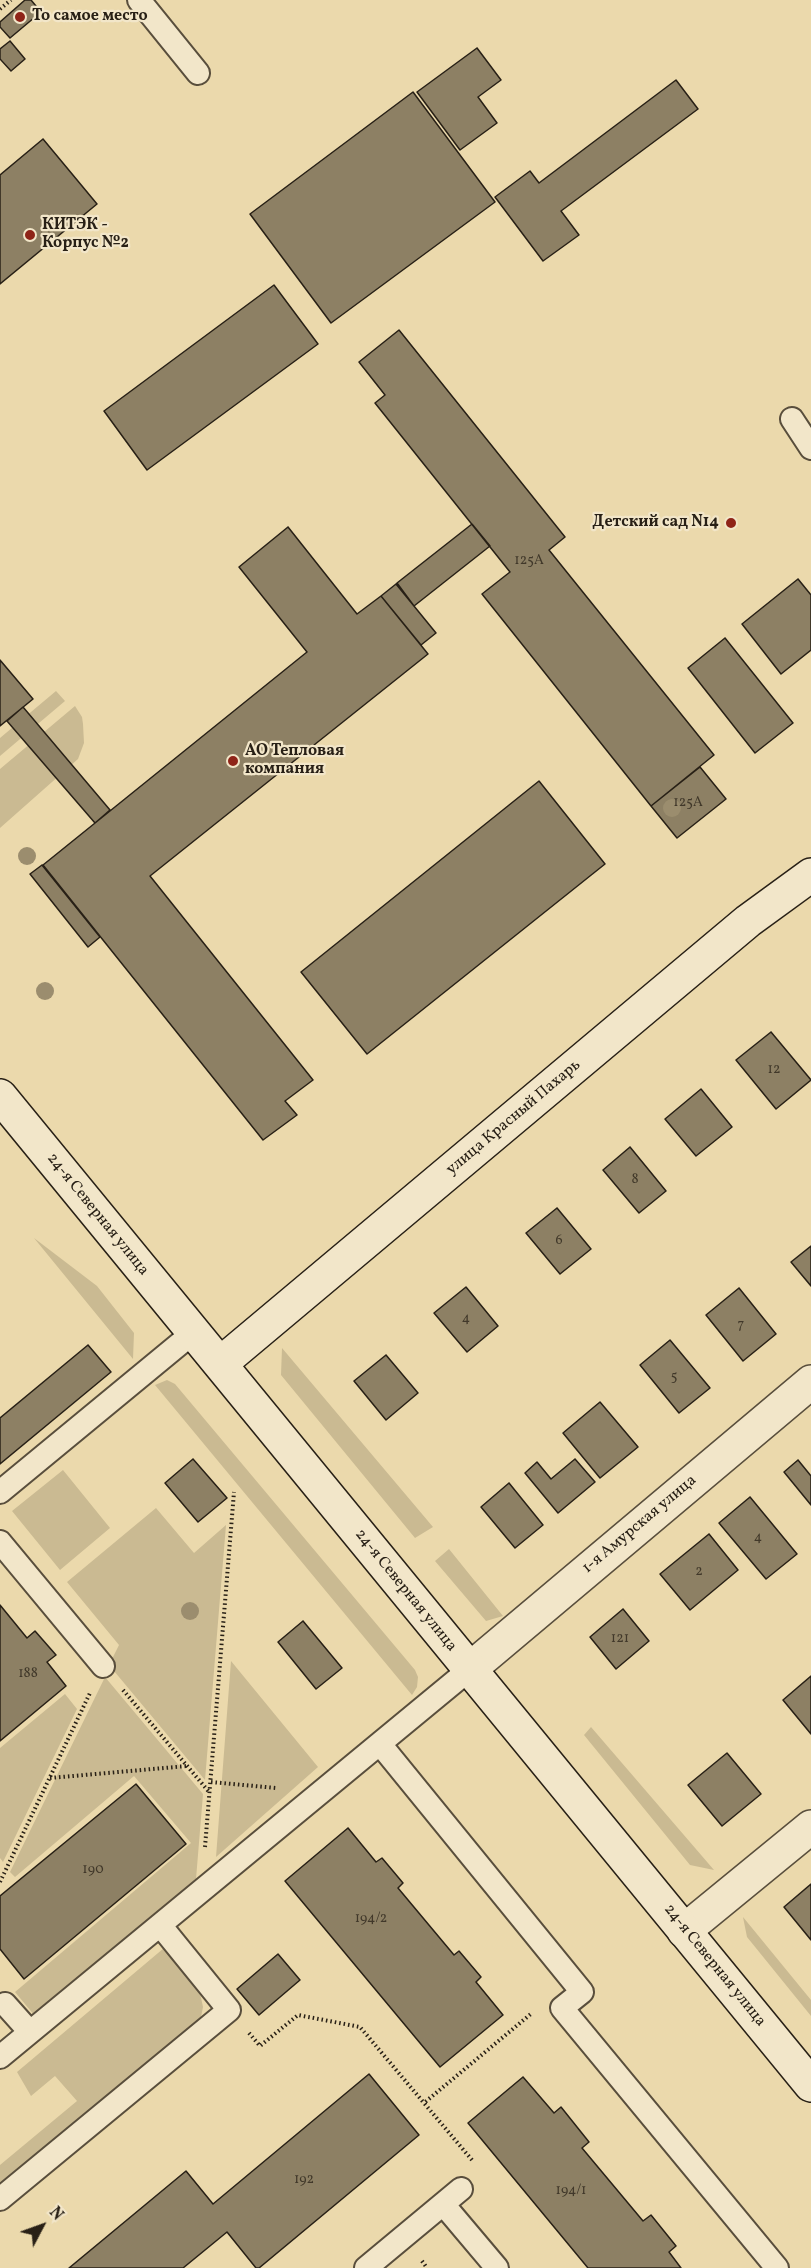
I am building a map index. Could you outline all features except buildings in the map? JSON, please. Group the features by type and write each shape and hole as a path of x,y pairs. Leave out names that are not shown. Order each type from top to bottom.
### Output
{"street":[{"name":"улица Красный Пахарь","path":"220,1364 748,921 811,875"},
{"name":"24-я Северная улица","path":"0,1096 811,2085"},
{"name":"1-я Амурская улица","path":"470,1670 811,1382"},
{"path":"684,1931 811,1827"}],"lane":[{"path":"139,0 198,73"},
{"path":"792,419 811,448"},
{"path":"0,1492 194,1332"},
{"path":"0,1542 103,1666"},
{"path":"0,2057 470,1670"},
{"path":"380,1743 582,1992 562,2008 777,2268"},
{"path":"0,2199 230,2010 160,1925"},
{"path":"5,2004 30,2032"},
{"path":"366,2268 461,2189"},
{"path":"443,2204 497,2268"}],"path":[{"path":"0,9 11,0"},
{"path":"201,1891 234,1492"},
{"path":"0,1882 103,1666 210,1792"},
{"path":"50,1778 188,1766"},
{"path":"211,1782 322,1791"},
{"path":"424,2103 572,1980"},
{"path":"230,2010 260,2046 297,2015 360,2027 482,2172 461,2189"}],"shaded area":[{"path":"56,691 65,701 0,756 0,738"},
{"path":"75,706 82,717 83,724 84,743 78,759 0,828 0,769"},
{"path":"34,1238 97,1286 134,1333 133,1359"},
{"path":"282,1348 433,1527 415,1538 281,1375"},
{"path":"167,1380 175,1384 415,1670 418,1677 417,1687 412,1695 155,1385"},
{"path":"63,1470 110,1528 60,1570 12,1511"},
{"path":"156,1508 194,1553 226,1525 205,1780 109,1665 119,1645 67,1582"},
{"path":"449,1549 503,1616 486,1621 435,1561"},
{"path":"231,1661 318,1767 216,1857"},
{"path":"105,1677 203,1794 196,1879 35,2016 15,1992 191,1843 134,1776 15,1877 10,1872"},
{"path":"65,1694 77,1709 3,1862 0,1858 0,1748"},
{"path":"591,1727 714,1870 690,1865 584,1735"},
{"path":"743,1917 811,2000 811,2016 747,1937"},
{"path":"164,1948 200,1993 203,2007 200,2022 0,2192 0,2165 77,2101 55,2076 31,2096 17,2072"}],"place":[{"name":"То самое место","path":"20,17"},
{"name":"КИТЭК - Корпус №2","path":"30,235"},
{"name":"Детский сад N14","path":"731,523"},
{"name":"АО Тепловая компания","path":"233,761"}]}
